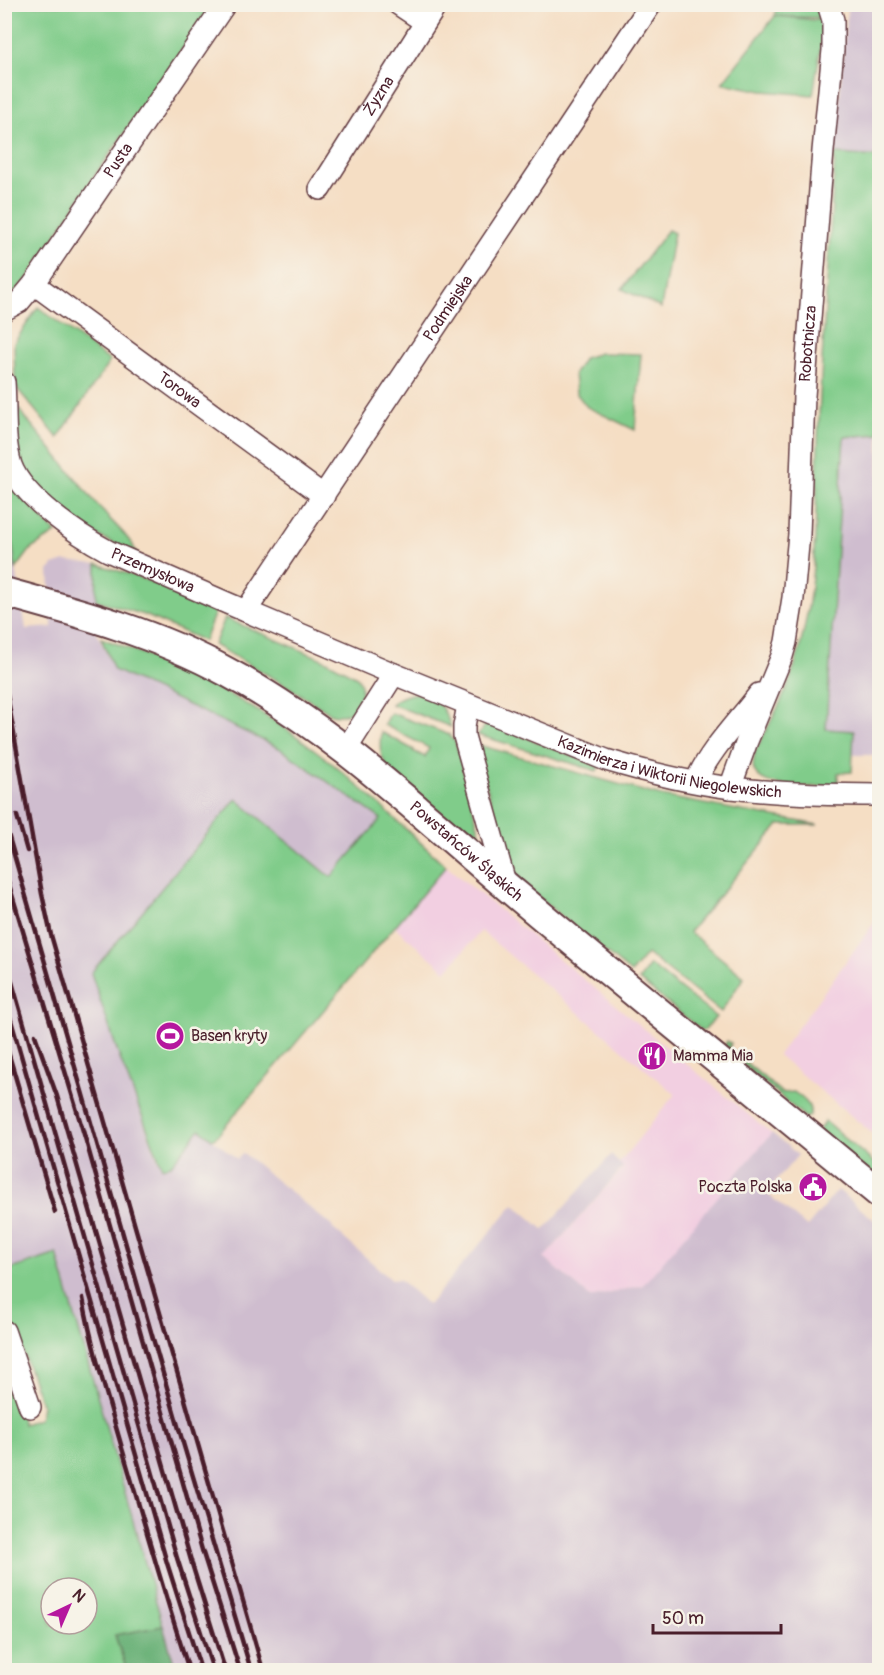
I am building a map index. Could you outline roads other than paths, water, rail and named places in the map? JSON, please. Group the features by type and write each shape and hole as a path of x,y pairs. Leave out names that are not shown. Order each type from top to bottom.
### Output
{"main road":[{"name":"Powstańców Śląskich","path":"4,592 84,614 142,634 226,671 268,695 345,751 879,1194"}],"street":[{"name":"Pusta","path":"4,310 19,302 34,284 225,4"},
{"path":"398,4 425,22"},
{"name":"Żyzna","path":"320,189 437,4"},
{"name":"Podmiejska","path":"246,611 651,4"},
{"name":"Robotnicza","path":"730,788 786,642 793,598 800,534 805,384 825,118 833,50 833,20 828,4"},
{"name":"Torowa","path":"34,284 324,496"},
{"name":"Przemysłowa","path":"4,382 7,443 17,478 36,499 78,533 100,546 394,674"},
{"path":"345,751 394,674"},
{"name":"Kazimierza i Wiktorii Niegolewskich","path":"394,674 606,760 629,767 730,788 813,795 879,795"},
{"name":"Robotnicza","path":"696,782 720,742 771,680"},
{"path":"468,705 464,736 506,886"},
{"path":"4,1331 30,1407"}],"railway":[{"path":"4,677 51,935 263,1670"},
{"path":"17,816 27,851"},
{"path":"4,820 183,1443 251,1670"},
{"path":"4,868 86,1141 202,1550 240,1670"},
{"path":"4,954 177,1558 213,1670"},
{"path":"4,996 167,1563 201,1670"},
{"path":"35,1035 57,1096 192,1564 225,1670"},
{"path":"4,1038 55,1212"},
{"path":"83,1298 106,1392 189,1670"}],"place":[{"name":"Basen kryty","path":"170,1036"},
{"name":"Mamma Mia","path":"652,1056"},
{"name":"Poczta Polska","path":"813,1187"}]}
